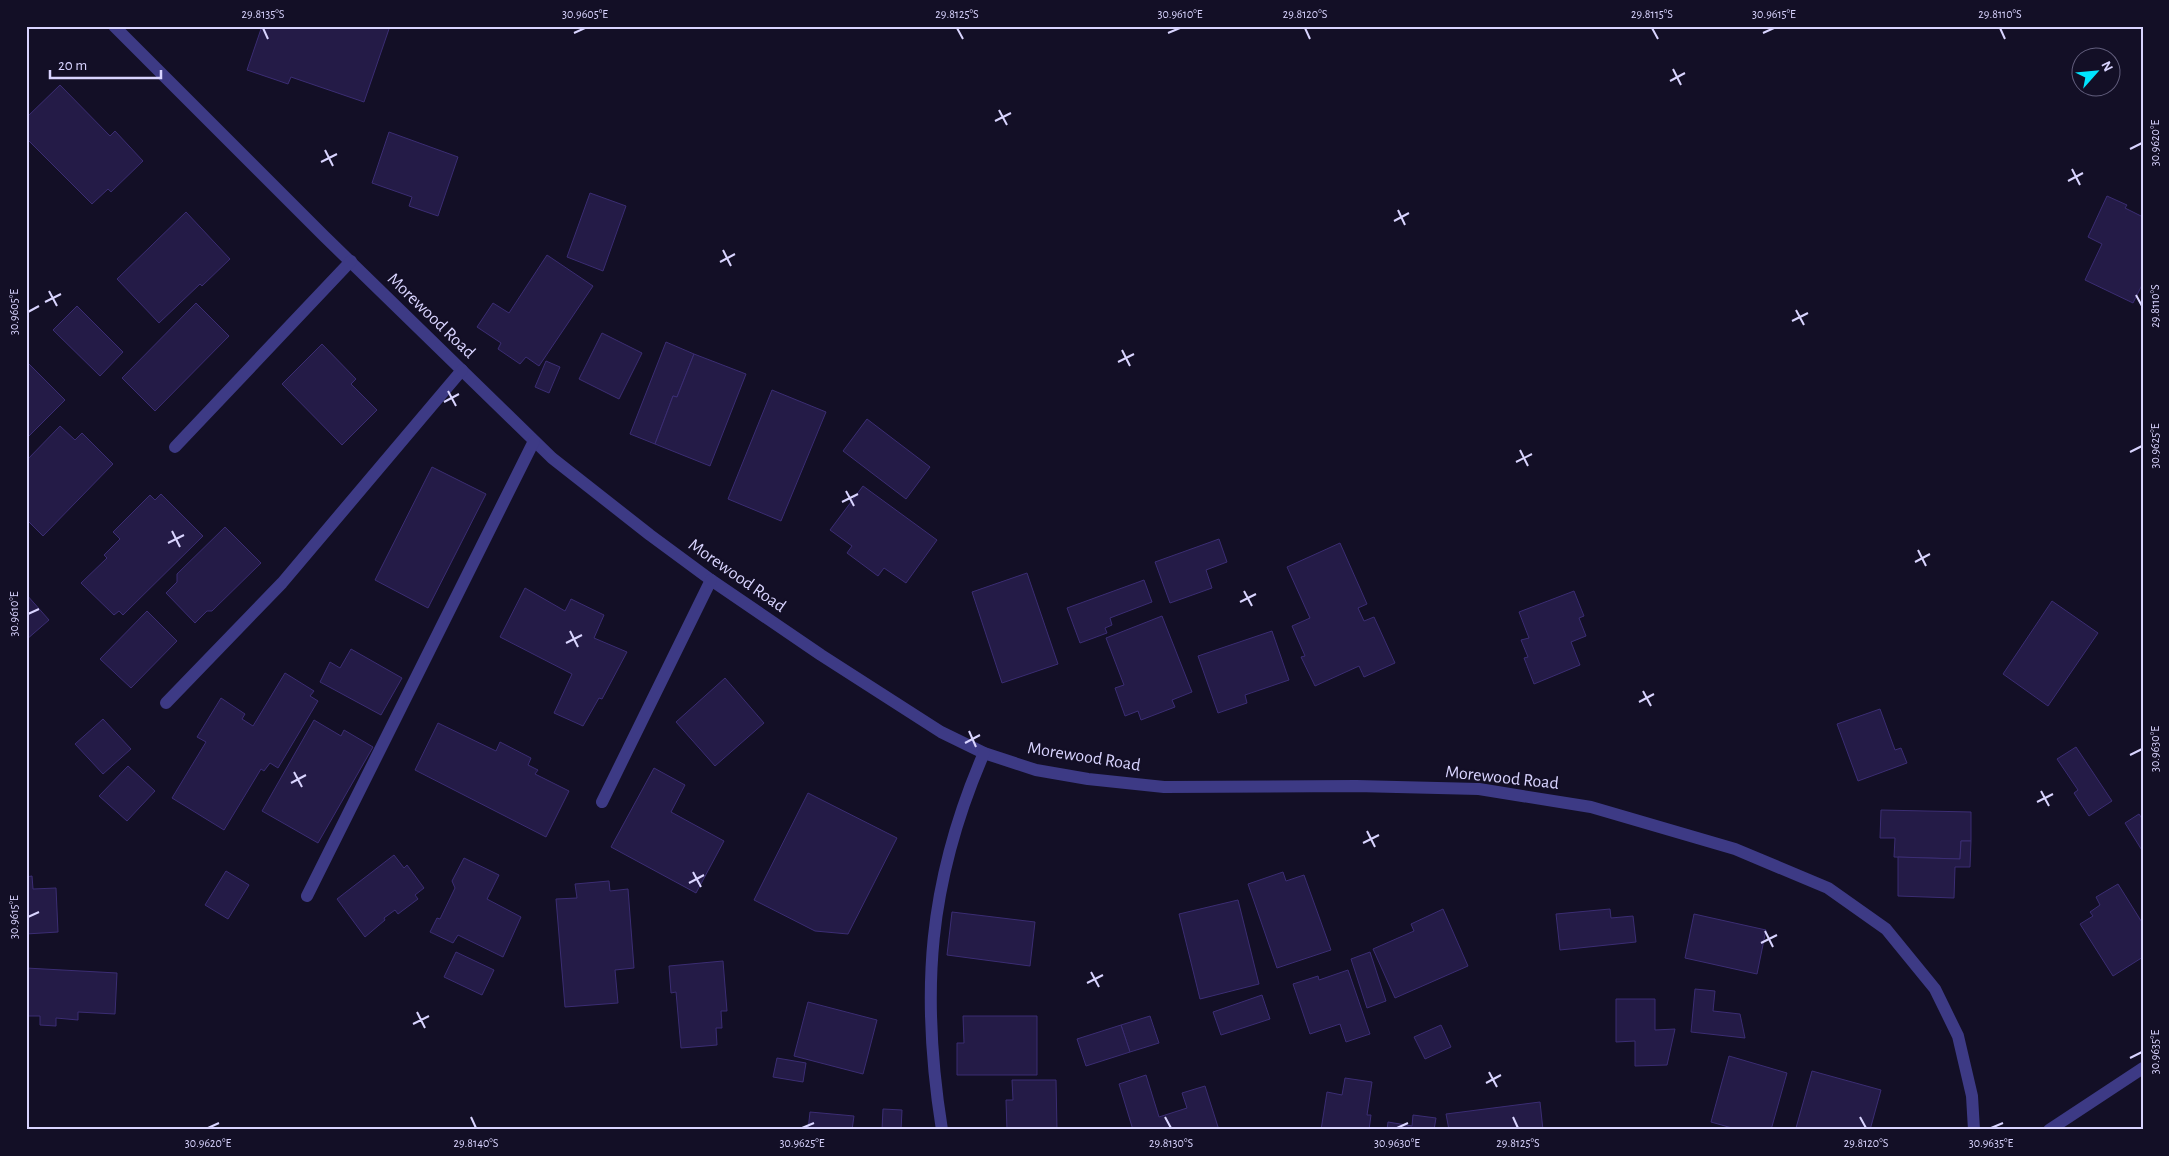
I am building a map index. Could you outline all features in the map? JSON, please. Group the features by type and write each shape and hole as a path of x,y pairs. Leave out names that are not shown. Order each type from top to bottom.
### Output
{"street":[{"name":"Morewood Road","path":"114,26 534,441 582,482 711,580 821,655 941,732 984,753 1036,770 1088,779 1164,787 1356,786 1479,789 1591,806 1735,849 1828,888 1886,929 1935,989 1958,1036 1972,1096 1974,1130"},
{"path":"175,447 351,262"},
{"path":"166,703 282,583 462,370"},
{"path":"306,896 534,441"},
{"path":"602,802 711,580"},
{"path":"942,1130 932,1052 930,1002 930,959 934,918 941,880 953,835 966,793 984,753"},
{"path":"2049,1130 2143,1068"}],"building":[{"path":"262,26 390,26 364,102 291,77 288,84 247,70"},
{"path":"60,85 110,136 115,131 143,161 111,192 108,189 92,204 26,138 26,118"},
{"path":"389,132 458,157 438,216 409,206 412,197 372,183"},
{"path":"590,193 626,206 603,271 567,257"},
{"path":"2107,196 2127,205 2125,208 2143,217 2143,283 2133,303 2085,280 2102,244 2088,237"},
{"path":"186,212 230,259 202,286 200,284 159,323 117,279"},
{"path":"547,255 593,286 539,366 526,357 520,364 498,349 501,343 477,327 493,303 509,313"},
{"path":"196,303 229,336 155,411 122,378"},
{"path":"77,306 123,352 100,376 53,330"},
{"path":"602,333 642,353 619,399 579,379"},
{"path":"666,342 694,354 677,397 673,396 655,444 630,434"},
{"path":"322,344 356,379 351,384 377,410 342,445 282,384"},
{"path":"694,354 746,374 710,466 655,444 673,396 677,397"},
{"path":"26,361 65,400 26,439"},
{"path":"546,361 560,367 549,393 535,387"},
{"path":"772,390 826,412 781,521 728,499"},
{"path":"867,419 930,467 906,499 843,451"},
{"path":"60,426 75,440 82,433 113,464 43,536 26,519 26,461"},
{"path":"432,467 486,494 428,608 375,580"},
{"path":"863,486 937,540 906,583 884,568 878,576 847,553 852,546 830,530"},
{"path":"161,494 203,536 123,615 119,611 114,615 81,583 107,558 104,555 120,539 113,532 150,495 155,500"},
{"path":"225,527 261,563 212,611 207,611 195,623 166,593 177,582 177,574"},
{"path":"1219,539 1227,562 1206,570 1212,588 1170,603 1155,562"},
{"path":"1340,543 1367,604 1358,608 1364,621 1374,617 1395,663 1364,677 1359,666 1315,686 1301,657 1305,656 1292,626 1310,618 1287,567"},
{"path":"1027,573 1058,664 1002,683 972,592"},
{"path":"1144,580 1152,602 1110,618 1112,625 1105,628 1107,633 1080,643 1067,608"},
{"path":"525,588 565,611 571,599 604,615 594,638 627,652 602,699 599,698 583,726 554,713 572,674 500,637"},
{"path":"1574,591 1584,616 1579,618 1586,636 1571,642 1580,665 1534,684 1524,658 1528,657 1521,640 1529,638 1519,612"},
{"path":"26,594 49,620 26,640"},
{"path":"2052,601 2098,633 2048,706 2003,674"},
{"path":"147,611 177,641 131,688 100,659"},
{"path":"1162,616 1192,692 1172,700 1175,707 1141,720 1138,711 1125,716 1115,688 1124,685 1106,638"},
{"path":"1272,631 1289,680 1245,695 1247,703 1218,713 1198,656"},
{"path":"351,649 402,678 381,715 320,682 330,662 340,668"},
{"path":"285,673 314,691 310,696 318,701 278,768 270,763 264,771 261,769 224,830 172,798 206,742 197,737 221,698 245,714 242,719 253,726"},
{"path":"725,678 764,723 715,766 676,722"},
{"path":"1880,709 1895,750 1901,748 1907,763 1858,781 1837,724"},
{"path":"103,719 131,749 103,774 75,744"},
{"path":"314,720 341,736 344,730 373,747 318,843 262,811"},
{"path":"438,723 496,751 500,742 531,758 528,765 538,770 535,774 569,791 546,837 415,770"},
{"path":"2076,747 2112,801 2089,816 2074,793 2078,790 2057,759"},
{"path":"128,766 155,791 127,821 99,796"},
{"path":"654,768 685,785 671,812 724,841 696,893 611,847"},
{"path":"808,793 897,838 848,934 815,931 754,900"},
{"path":"1881,810 1971,812 1971,841 1961,841 1960,859 1894,857 1895,838 1880,838"},
{"path":"2139,814 2143,820 2143,852 2125,823"},
{"path":"1961,841 1971,841 1970,867 1955,867 1954,898 1898,896 1898,857 1960,859"},
{"path":"394,855 404,868 407,865 424,888 415,895 418,899 398,914 395,910 365,937 337,899"},
{"path":"464,858 499,875 487,899 521,917 503,957 458,935 453,943 430,932 437,918 440,919 455,888 452,881"},
{"path":"226,871 249,885 228,919 205,905"},
{"path":"1283,872 1286,881 1304,875 1331,950 1277,968 1248,884"},
{"path":"32,876 33,889 56,888 58,932 26,934 26,877"},
{"path":"609,881 610,891 628,889 634,968 615,970 618,1003 565,1007 556,899 577,898 575,884"},
{"path":"2118,884 2143,924 2143,957 2113,976 2080,924 2093,916 2090,912 2100,905 2096,897"},
{"path":"1238,900 1259,984 1200,999 1179,914"},
{"path":"1443,909 1468,966 1395,998 1373,949 1414,931 1411,924"},
{"path":"1610,909 1611,918 1633,916 1636,942 1560,950 1556,914"},
{"path":"952,912 1035,922 1030,966 947,955"},
{"path":"1694,914 1766,930 1757,974 1685,958"},
{"path":"456,952 494,970 482,995 444,977"},
{"path":"1370,952 1386,1001 1367,1008 1351,959"},
{"path":"723,961 727,1011 721,1011 722,1028 716,1028 717,1045 681,1048 676,992 671,993 669,966"},
{"path":"26,968 117,973 115,1014 78,1012 78,1020 56,1018 56,1026 40,1025 40,1016 26,1016"},
{"path":"1348,970 1370,1034 1346,1042 1340,1024 1310,1034 1293,984 1318,976 1319,980"},
{"path":"1695,989 1715,991 1713,1011 1740,1014 1745,1038 1691,1032"},
{"path":"1262,995 1270,1019 1221,1035 1213,1012"},
{"path":"1616,999 1655,999 1655,1030 1675,1029 1667,1065 1635,1066 1635,1041 1616,1042"},
{"path":"808,1002 877,1020 863,1074 794,1056"},
{"path":"963,1016 1037,1016 1037,1075 957,1075 957,1043 964,1043"},
{"path":"1150,1016 1159,1043 1130,1052 1121,1025"},
{"path":"1121,1025 1130,1052 1086,1066 1077,1039"},
{"path":"1441,1025 1451,1047 1425,1059 1414,1037"},
{"path":"1729,1056 1787,1073 1771,1130 1739,1130 1711,1122"},
{"path":"777,1058 806,1063 803,1082 773,1077"},
{"path":"1812,1071 1881,1090 1870,1130 1796,1128"},
{"path":"1146,1075 1159,1117 1187,1108 1182,1093 1205,1086 1219,1130 1133,1130 1119,1084"},
{"path":"1345,1078 1372,1082 1367,1115 1371,1115 1369,1130 1321,1130 1327,1092 1342,1095"},
{"path":"1012,1080 1056,1080 1057,1130 1007,1130 1006,1100 1013,1100"},
{"path":"1540,1102 1543,1130 1449,1130 1446,1114"},
{"path":"883,1109 902,1110 901,1130 882,1130"},
{"path":"810,1112 854,1116 852,1130 808,1130"},
{"path":"1413,1115 1436,1118 1434,1130 1387,1130 1388,1122 1412,1126"}]}
